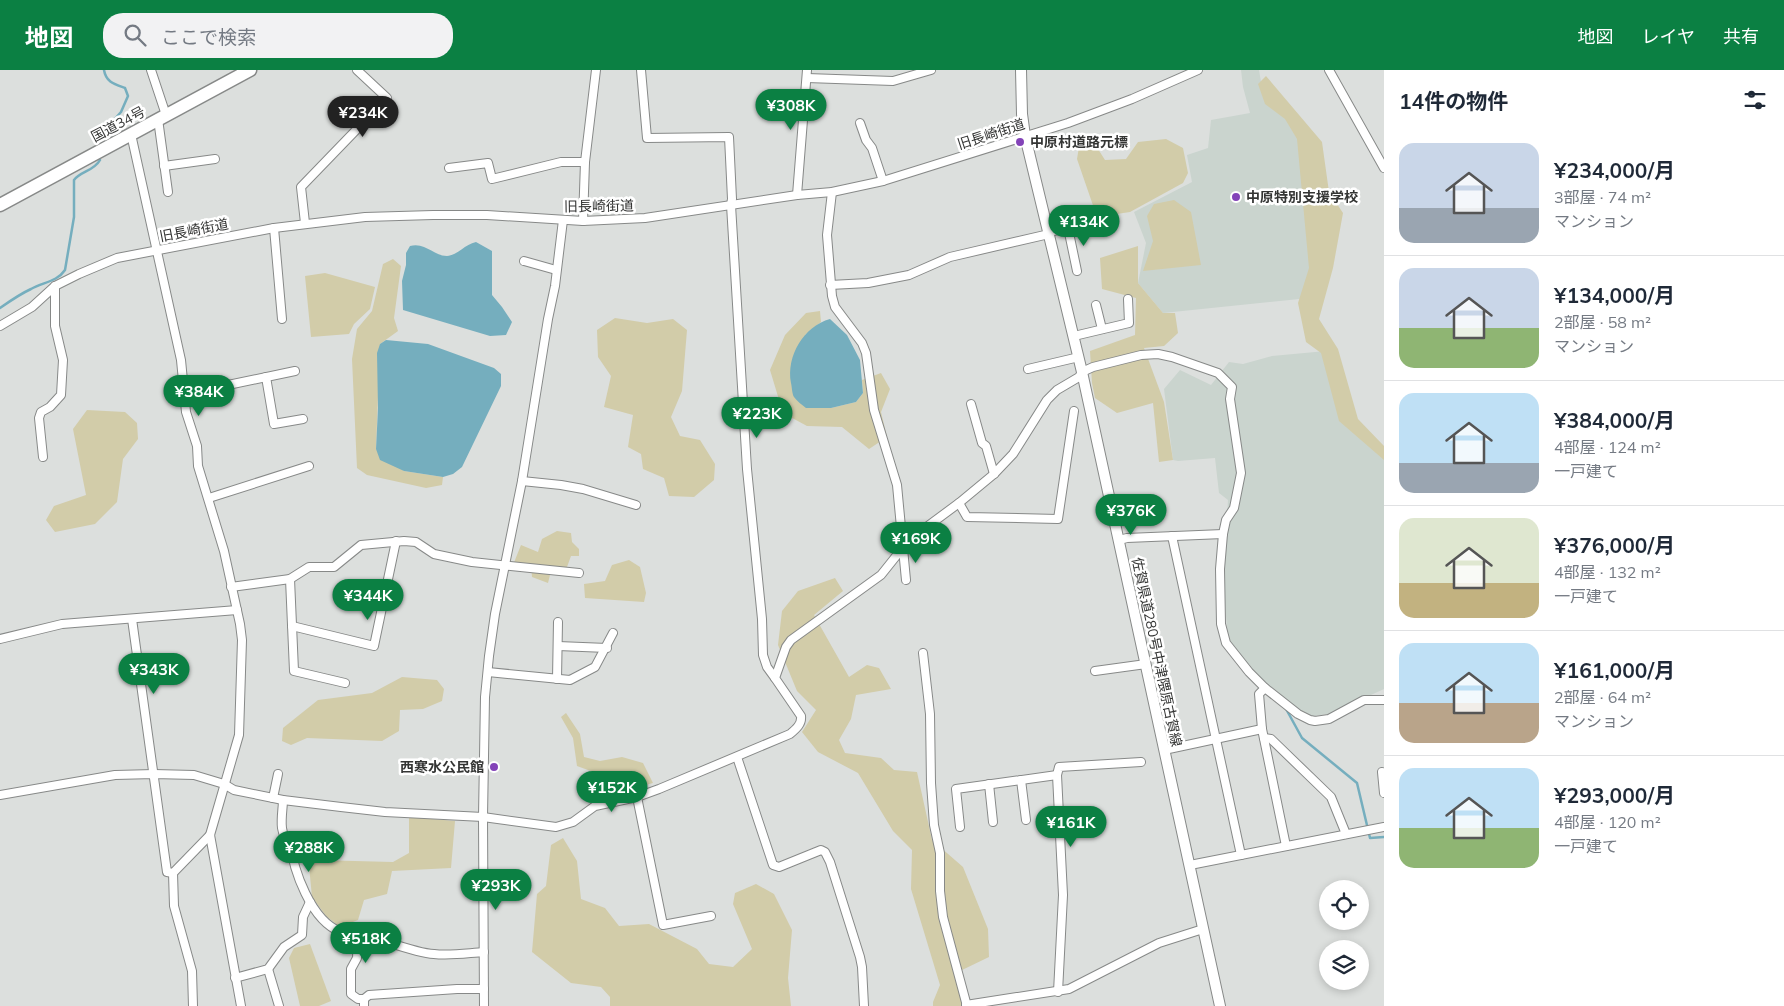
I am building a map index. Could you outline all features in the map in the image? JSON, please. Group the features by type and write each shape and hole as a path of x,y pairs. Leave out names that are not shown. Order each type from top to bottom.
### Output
{"highway":[{"name":"国道34号","path":"0,205 250,70"}],"main road":[{"name":"佐賀県道280号中津隈原古賀線","path":"1021,70 1022,114 1026,136 1079,357 1220,1006"}],"street":[{"path":"152,70 162,117 164,166 168,192"},
{"path":"305,223 301,187 387,98 357,70"},
{"path":"583,221 585,162 596,70"},
{"path":"0,795 114,776 194,775 224,784 234,790 283,800 385,812 483,817 556,827 573,822 595,806 637,797 737,757 790,734 798,728 801,716 766,667 763,655 762,619 747,469 731,205 730,137 648,138 641,70"},
{"path":"797,195 807,74 893,81 931,70"},
{"name":"旧長崎街道","path":"0,326 32,307 55,286 78,274 118,258 305,223 365,217 433,215 487,215 583,221 645,218 797,195 832,192 883,181 1068,123 1132,100 1198,70"},
{"path":"1329,70 1384,168"},
{"path":"860,123 866,140 872,148 883,181"},
{"path":"131,134 181,360 186,412 198,446 198,466 224,551 242,640 239,735 210,834 241,1006"},
{"path":"164,166 214,159"},
{"path":"449,168 488,163 492,179 561,162 585,162"},
{"path":"832,192 827,235 830,286 835,307 862,343 866,353 874,410 897,485 906,580"},
{"path":"484,1006 483,817 485,697 495,614 522,481 555,286 563,220"},
{"path":"830,286 868,283 909,275 950,257 1049,234 1052,231 1108,221"},
{"path":"274,228 282,319"},
{"path":"1068,228 1077,271"},
{"path":"524,261 556,270"},
{"path":"43,457 39,418 41,412 50,407 61,395 63,360 55,326 55,286"},
{"path":"1074,336 1129,323 1128,299"},
{"path":"1096,305 1102,329"},
{"path":"775,678 781,658 791,640 881,575 910,540 960,503 994,474 1013,454 1047,400 1057,390 1079,377 1082,372 1093,367 1141,355 1158,354 1218,373 1232,387 1230,399 1241,473 1234,508 1226,520 1223,534 1220,569 1220,624 1226,643 1248,672 1266,688 1298,714 1316,721 1328,719 1364,700 1384,700"},
{"path":"1028,369 1079,357"},
{"path":"185,394 295,371"},
{"path":"266,377 274,424 303,419"},
{"path":"971,404 982,443 986,446 994,474"},
{"path":"960,503 967,517 1058,519 1074,411"},
{"path":"209,498 309,466"},
{"path":"522,481 583,489 636,506"},
{"path":"1119,540 1223,534"},
{"path":"1172,536 1240,855"},
{"path":"231,587 290,579 309,567 334,567 361,545 396,541 416,542 434,554 472,562 579,573"},
{"path":"292,626 374,646 396,541"},
{"path":"290,579 294,671 345,683"},
{"path":"0,639 62,624 237,610"},
{"path":"132,619 167,872 173,873"},
{"path":"557,679 558,622"},
{"path":"488,672 570,680 595,667 613,634"},
{"path":"558,646 607,648"},
{"path":"923,653 930,714 931,782 934,825 940,853 940,891 943,917 966,1006 1069,989 1159,943 1203,929"},
{"path":"1095,671 1146,664"},
{"path":"1266,688 1259,694 1262,729 1286,846"},
{"path":"1164,750 1262,729"},
{"path":"1264,738 1270,739 1331,796 1346,834"},
{"path":"737,757 773,865 779,867 821,850 825,852 860,957 864,1006"},
{"path":"1058,992 1063,895 1057,775 1059,768 1141,762"},
{"path":"1382,772 1384,793"},
{"path":"273,798 278,774"},
{"path":"960,827 956,789 1057,775"},
{"path":"1021,780 1026,820"},
{"path":"989,784 992,822"},
{"path":"637,797 663,925 711,916"},
{"path":"283,800 282,834 285,839 290,841 296,873 310,902 323,918 339,931 370,937 433,954 484,952"},
{"path":"1190,865 1384,827"},
{"path":"192,1006 192,971 174,906 173,873 210,834"},
{"path":"235,978 268,969 284,946 302,935 303,917 310,902"},
{"path":"358,936 356,958 351,969 351,994 364,1002 369,995 484,989"},
{"path":"268,969 279,1006"}],"shaded area":[{"name":"中原特別支援学校","path":"1241,70 1259,70 1262,88 1302,137 1316,265 1309,298 1163,313 1138,283 1146,243 1134,212 1192,182 1187,155 1208,148 1211,120 1250,113 1243,87"},
{"path":"1266,76 1322,142 1329,192 1343,213 1333,268 1319,319 1338,349 1358,419 1384,446 1384,460 1339,421 1321,353 1306,342 1298,303 1309,268 1297,139 1285,119 1265,104 1258,84"},
{"path":"1091,138 1105,160 1126,159 1138,142 1166,139 1183,148 1188,173 1183,183 1130,212 1097,217 1077,159 1080,141"},
{"path":"1174,200 1191,212 1201,265 1143,271 1153,241 1147,216 1154,204"},
{"path":"1138,246 1138,283 1163,313 1175,313 1178,333 1164,346 1144,348 1164,402 1173,460 1159,462 1153,403 1117,413 1095,398 1092,383 1090,351 1135,335 1136,298 1102,289 1100,258"},
{"path":"393,259 401,266 394,318 398,331 380,344 376,449 404,471 443,477 442,485 426,488 367,475 357,468 352,359 357,329 372,311 383,264"},
{"path":"325,273 375,287 370,309 354,324 349,334 311,337 305,276"},
{"path":"820,311 821,322 805,335 831,408 856,402 863,393 862,380 881,373 890,389 881,412 887,437 869,449 842,427 807,426 783,413 770,370 785,335 806,313"},
{"path":"615,318 647,323 673,319 687,330 682,391 671,417 680,436 700,440 715,464 714,480 694,497 669,496 664,478 643,469 641,454 628,447 633,415 604,407 611,376 598,357 597,330"},
{"path":"1326,351 1346,419 1384,454 1384,689 1329,714 1313,716 1296,708 1251,669 1228,638 1223,583 1228,500 1219,493 1215,458 1173,460 1164,389 1180,370 1211,385 1229,362 1243,364 1272,356"},
{"path":"87,410 125,412 137,423 138,439 123,459 117,502 95,524 55,532 46,520 54,506 86,495 73,429"},
{"path":"557,531 571,533 572,542 579,549 579,556 571,556 567,567 552,567 548,583 532,577 531,565 513,565 521,545 538,552 542,539"},
{"path":"629,560 640,567 646,593 644,602 585,598 584,584 605,581 612,565"},
{"path":"835,578 843,591 814,615 849,677 867,665 879,668 891,689 856,695 851,719 839,740 845,753 881,758 894,770 917,772 932,840 963,867 988,929 989,957 960,971 970,1006 933,1006 940,985 911,889 912,850 893,831 858,773 818,752 802,732 816,710 797,691 778,645 782,611 798,591"},
{"path":"402,677 437,680 444,689 442,701 423,709 400,710 399,731 382,741 307,738 291,745 282,741 283,728 318,700 372,693"},
{"path":"566,713 580,734 584,757 600,761 622,757 643,763 653,783 627,790 610,778 577,766 573,738 561,717"},
{"path":"409,817 455,821 451,868 392,871 387,894 364,900 358,920 340,927 326,916 312,897 309,866 316,860 393,862 409,853"},
{"path":"563,838 577,861 581,899 605,908 619,926 649,924 697,949 709,964 733,967 752,949 733,904 735,893 756,884 774,894 792,930 788,978 791,1006 610,1006 610,997 601,987 571,983 532,952 537,894 546,886 551,845"},
{"path":"310,944 331,1001 319,1006 300,1006 289,958 294,948"}],"water":[{"path":"476,242 492,251 492,295 512,322 506,335 490,336 403,310 402,281 406,265 406,253 410,246 425,247 438,254 447,256 455,254"},
{"path":"830,319 847,335 860,360 863,393 856,402 831,408 806,408 793,396 790,373 791,363 794,353 805,335 812,328"},
{"path":"386,340 428,344 494,368 501,374 501,386 462,467 453,474 443,477 404,471 380,460 376,449 378,408 377,353 380,344"}],"waterway":[{"path":"104,70 109,80 125,88 128,96 121,112 113,121 110,135"},
{"path":"0,308 23,293 58,277 65,270 74,217 74,180 100,160"},
{"path":"1285,707 1302,738 1357,783 1370,838 1384,837"}],"place":[{"name":"中原村道路元標","path":"1020,142"},
{"name":"中原特別支援学校","path":"1236,197"},
{"name":"西寒水公民館","path":"494,767"}]}
